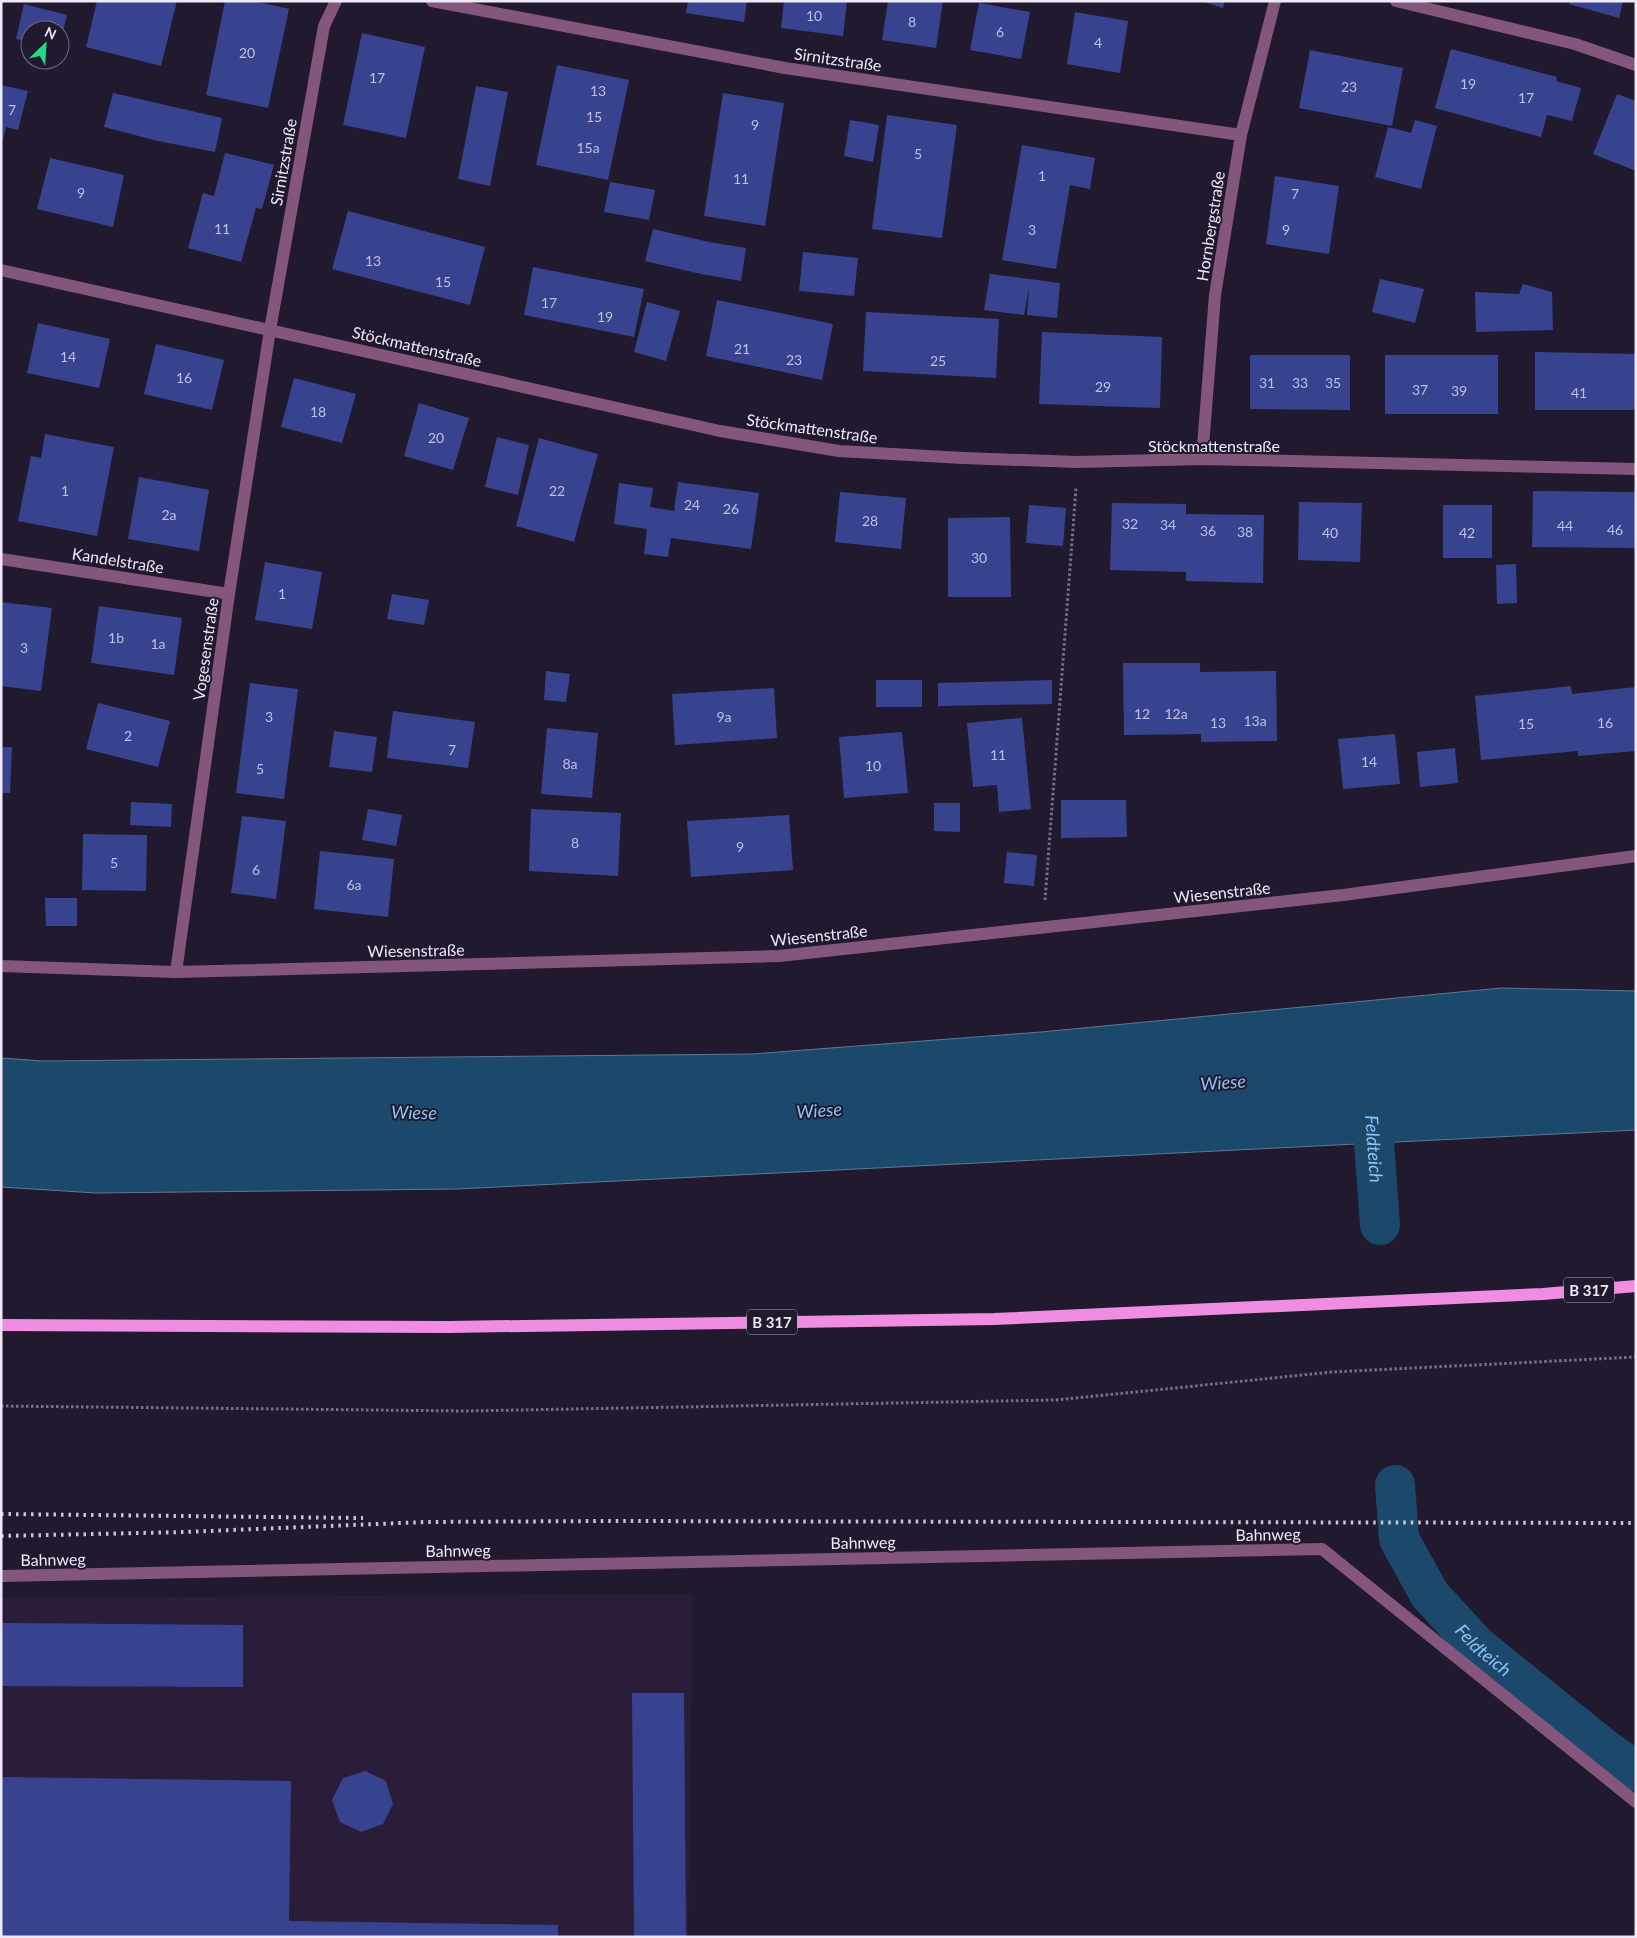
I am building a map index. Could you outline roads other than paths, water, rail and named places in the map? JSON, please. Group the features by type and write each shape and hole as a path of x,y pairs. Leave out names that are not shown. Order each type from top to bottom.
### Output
{"main road":[{"name":"B 317","path":"1,1325 449,1327 994,1319 1543,1294 1636,1286"}],"street":[{"name":"Sirnitzstraße","path":"270,330 324,26 336,1"},
{"name":"Sirnitzstraße","path":"432,1 785,68 1241,135"},
{"name":"Hornbergstraße","path":"1202,459 1215,295 1241,135 1275,1"},
{"path":"1396,1 1575,44 1636,65"},
{"name":"Stöckmattenstraße","path":"1,270 720,431 839,451 1078,462 1202,459 1636,468"},
{"name":"Vogesenstraße","path":"176,972 229,594 270,330"},
{"name":"Kandelstraße","path":"1,559 229,594"},
{"name":"Wiesenstraße","path":"1,966 176,972 779,956 1343,895 1636,856"},
{"name":"Bahnweg","path":"1,1576 1322,1549 1636,1802"}],"water":[{"name":"Wiese","path":"1501,988 1636,991 1636,1130 457,1189 96,1193 1,1187 1,1058 43,1061 752,1054 1041,1032"}],"waterway":[{"name":"Feldteich","path":"1370,1087 1380,1225"},
{"name":"Feldteich","path":"1395,1485 1399,1539 1430,1595 1477,1646 1606,1750 1636,1771"}],"railway":[{"path":"1,1514 363,1518"},
{"path":"1,1536 184,1532 425,1522 1636,1523"}]}
